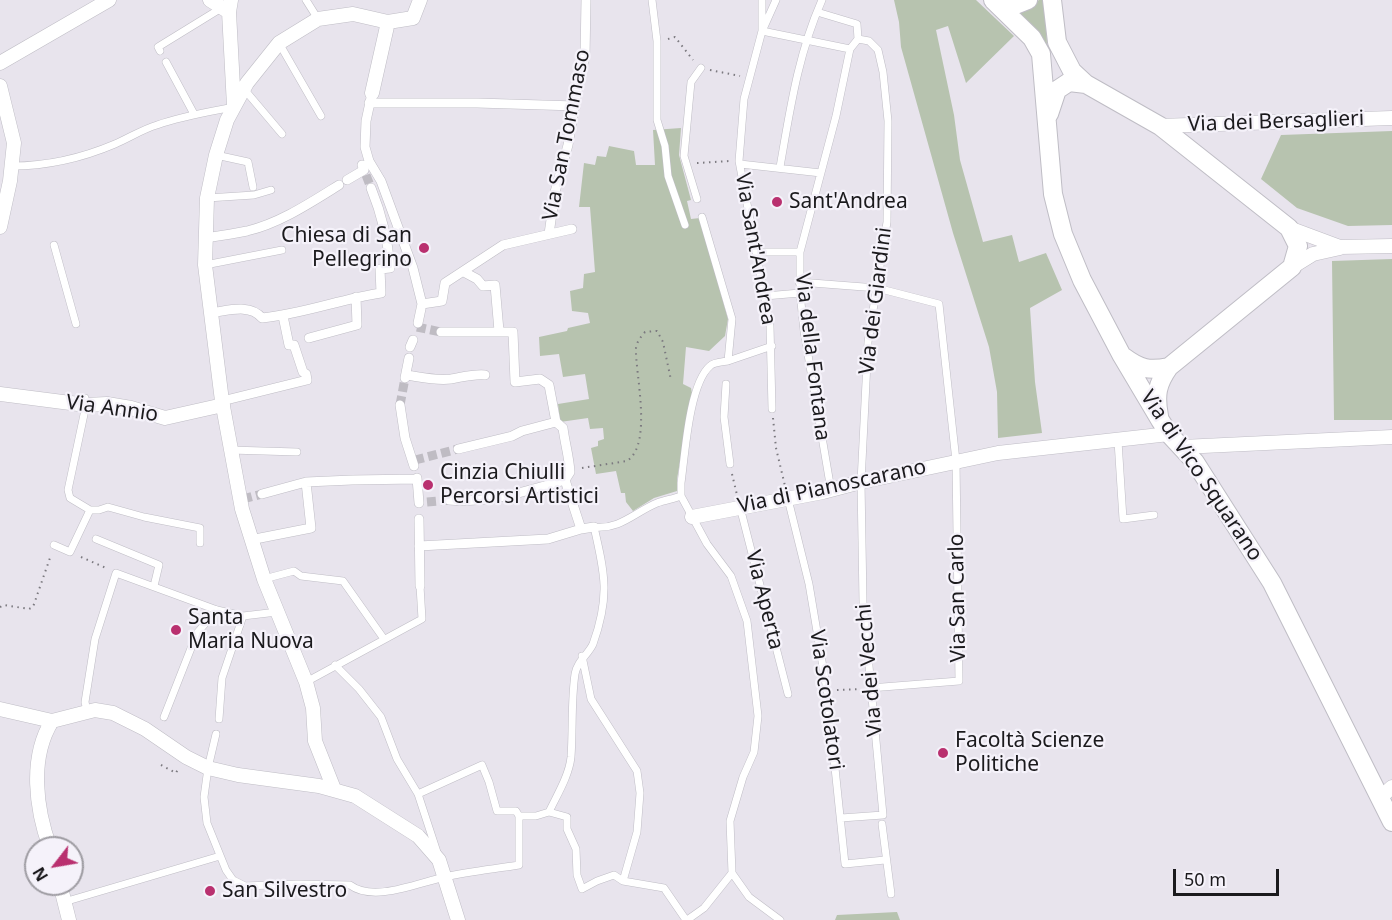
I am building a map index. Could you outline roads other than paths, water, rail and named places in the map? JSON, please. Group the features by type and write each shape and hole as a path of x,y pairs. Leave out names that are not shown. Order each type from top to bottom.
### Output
{"main road":[{"path":"994,1 1013,6 1028,0"},
{"path":"1052,0 1053,24 1057,42 1072,71 1086,84 1160,126 1289,228 1298,246 1292,267 1169,368 1159,382 1156,398 1170,434"},
{"name":"Via di Vico Squarano","path":"994,1 1032,38 1041,54 1053,194 1063,234 1082,280 1122,356 1170,434 1214,490 1272,583 1386,792 1392,822"},
{"path":"1047,118 1057,90 1069,82 1086,84"},
{"path":"1122,356 1136,366 1152,371 1169,368"}],"street":[{"path":"0,63 109,0"},
{"path":"334,789 315,741 313,708 306,681 250,540 230,450 205,265 207,198 216,155 227,120 244,89 279,43 318,19 353,14 388,22 413,18 420,0"},
{"name":"Via San Tommaso","path":"549,234 555,192 568,145 585,57 586,0"},
{"path":"223,5 234,107"},
{"path":"388,22 366,122 367,154 381,181 401,245 413,268 423,304 418,323"},
{"path":"0,86 3,107 14,143 10,181 0,224"},
{"path":"370,98 576,106"},
{"name":"Via dei Bersaglieri","path":"1160,126 1392,118"},
{"path":"205,237 248,231 293,213 364,170"},
{"path":"210,313 249,308 262,318 283,316 356,297 381,293 380,269 390,268 388,241 382,216 371,188"},
{"path":"1289,228 1340,247"},
{"path":"423,304 442,301 446,283 503,245 572,229"},
{"path":"1292,267 1312,254 1340,247 1392,246"},
{"path":"464,272 483,286 495,285 499,331"},
{"path":"309,338 357,325 356,297"},
{"path":"222,403 308,380 303,372 296,344 289,345 283,316"},
{"path":"441,332 513,332 515,382 540,379 549,385 556,422 563,428 569,449 570,470 565,480 581,529"},
{"path":"409,358 405,377 450,379 473,374 485,375"},
{"name":"Via Annio","path":"0,394 107,404 165,418 222,403"},
{"path":"400,405 405,438 414,462"},
{"path":"458,449 512,436 556,422"},
{"name":"Via di Pianoscarano","path":"692,517 788,499 1004,452 1170,434 1392,437"},
{"path":"262,494 306,482 417,479 422,502"},
{"path":"449,500 467,501 500,496 565,480"},
{"path":"250,540 311,528 306,482"},
{"path":"419,519 420,586"},
{"path":"419,546 548,539 581,529 594,528"},
{"path":"0,709 52,721 87,711 113,712 208,768 238,775 334,789 355,796 418,836 439,860 458,920"},
{"path":"46,836 40,818 38,797 39,758 52,721"},
{"path":"63,896 69,920"}],"lane":[{"path":"306,0 318,19"},
{"path":"652,0 657,41 657,120 665,146 668,176 685,225"},
{"name":"Via Sant'Andrea","path":"762,0 762,31 744,99 739,162 765,296 772,346 772,409"},
{"path":"776,0 762,31 850,49 858,39 857,24 817,12"},
{"path":"780,167 795,77 806,40 822,0"},
{"path":"160,51 158,46 223,5"},
{"name":"Via dei Giardini","path":"858,39 869,41 878,50 883,72 888,121 887,222 868,342 861,482"},
{"path":"279,43 321,116"},
{"name":"Via della Fontana","path":"831,490 804,331 799,282 800,252 836,116 850,49"},
{"path":"166,62 194,114"},
{"path":"698,199 684,156 691,82 701,68"},
{"path":"244,89 282,134"},
{"path":"12,166 58,163 115,144 154,125 194,114 234,107"},
{"path":"216,155 248,162 253,188"},
{"path":"739,162 821,173"},
{"path":"207,198 254,195 271,190"},
{"path":"702,217 732,319 728,361"},
{"path":"54,245 76,324"},
{"path":"205,265 282,250"},
{"path":"757,252 800,252"},
{"path":"799,282 877,288 939,304 956,461"},
{"path":"765,296 800,293"},
{"path":"772,346 712,364 704,372 694,395 681,496 707,544 731,576 747,621 758,716 754,752 743,777 730,821 732,873 749,897 780,920"},
{"path":"726,384 724,417 730,464"},
{"path":"85,401 68,490 70,498 90,510 108,507 200,528 200,543"},
{"path":"1118,441 1123,519 1155,515"},
{"path":"230,450 297,452"},
{"name":"Via San Carlo","path":"870,688 959,681 956,461"},
{"name":"Via dei Vecchi","path":"841,818 883,815 863,602 861,482"},
{"path":"549,812 571,758 571,712 575,671 582,656 590,650 602,615 605,593 601,558 594,528 606,529 618,526 656,504 681,496"},
{"name":"Via Scotolatori","path":"788,499 809,584 827,691 845,864 885,860"},
{"name":"Via Aperta","path":"740,507 788,694"},
{"path":"54,545 70,552 90,510"},
{"path":"96,539 159,565 151,585"},
{"path":"264,579 294,571 302,576 343,581 384,639"},
{"path":"87,711 85,702 95,639 116,573 217,610 243,616 278,612"},
{"path":"306,681 422,619 420,586"},
{"path":"164,717 197,633 217,610"},
{"path":"219,719 222,678 243,616"},
{"path":"582,656 591,699 636,771 640,793 637,832 623,881"},
{"path":"335,666 359,689 381,717 397,759 418,794 439,860"},
{"path":"216,734 204,797 207,823 226,870 233,880 245,886 350,885 355,889 370,891 410,887 519,865 519,816 516,812 497,811 482,765 418,794"},
{"path":"519,816 536,816 549,812 567,817 567,829 576,849 577,875 582,889 614,875 623,881 664,888 686,920 704,908 732,873"},
{"path":"882,824 891,894"},
{"path":"64,903 220,856"}],"tunnel":[{"path":"366,175 371,188"},
{"path":"417,327 441,332"},
{"path":"400,405 405,378"},
{"path":"415,460 458,449"},
{"path":"243,499 262,494"},
{"path":"427,502 449,500"}],"place":[{"name":"Sant'Andrea","path":"777,202"},
{"name":"Chiesa di San Pellegrino","path":"424,248"},
{"name":"Cinzia Chiulli Percorsi Artistici","path":"428,485"},
{"name":"Santa Maria Nuova","path":"176,630"},
{"name":"Facoltà Scienze Politiche","path":"943,753"},
{"name":"San Silvestro","path":"210,891"}]}
